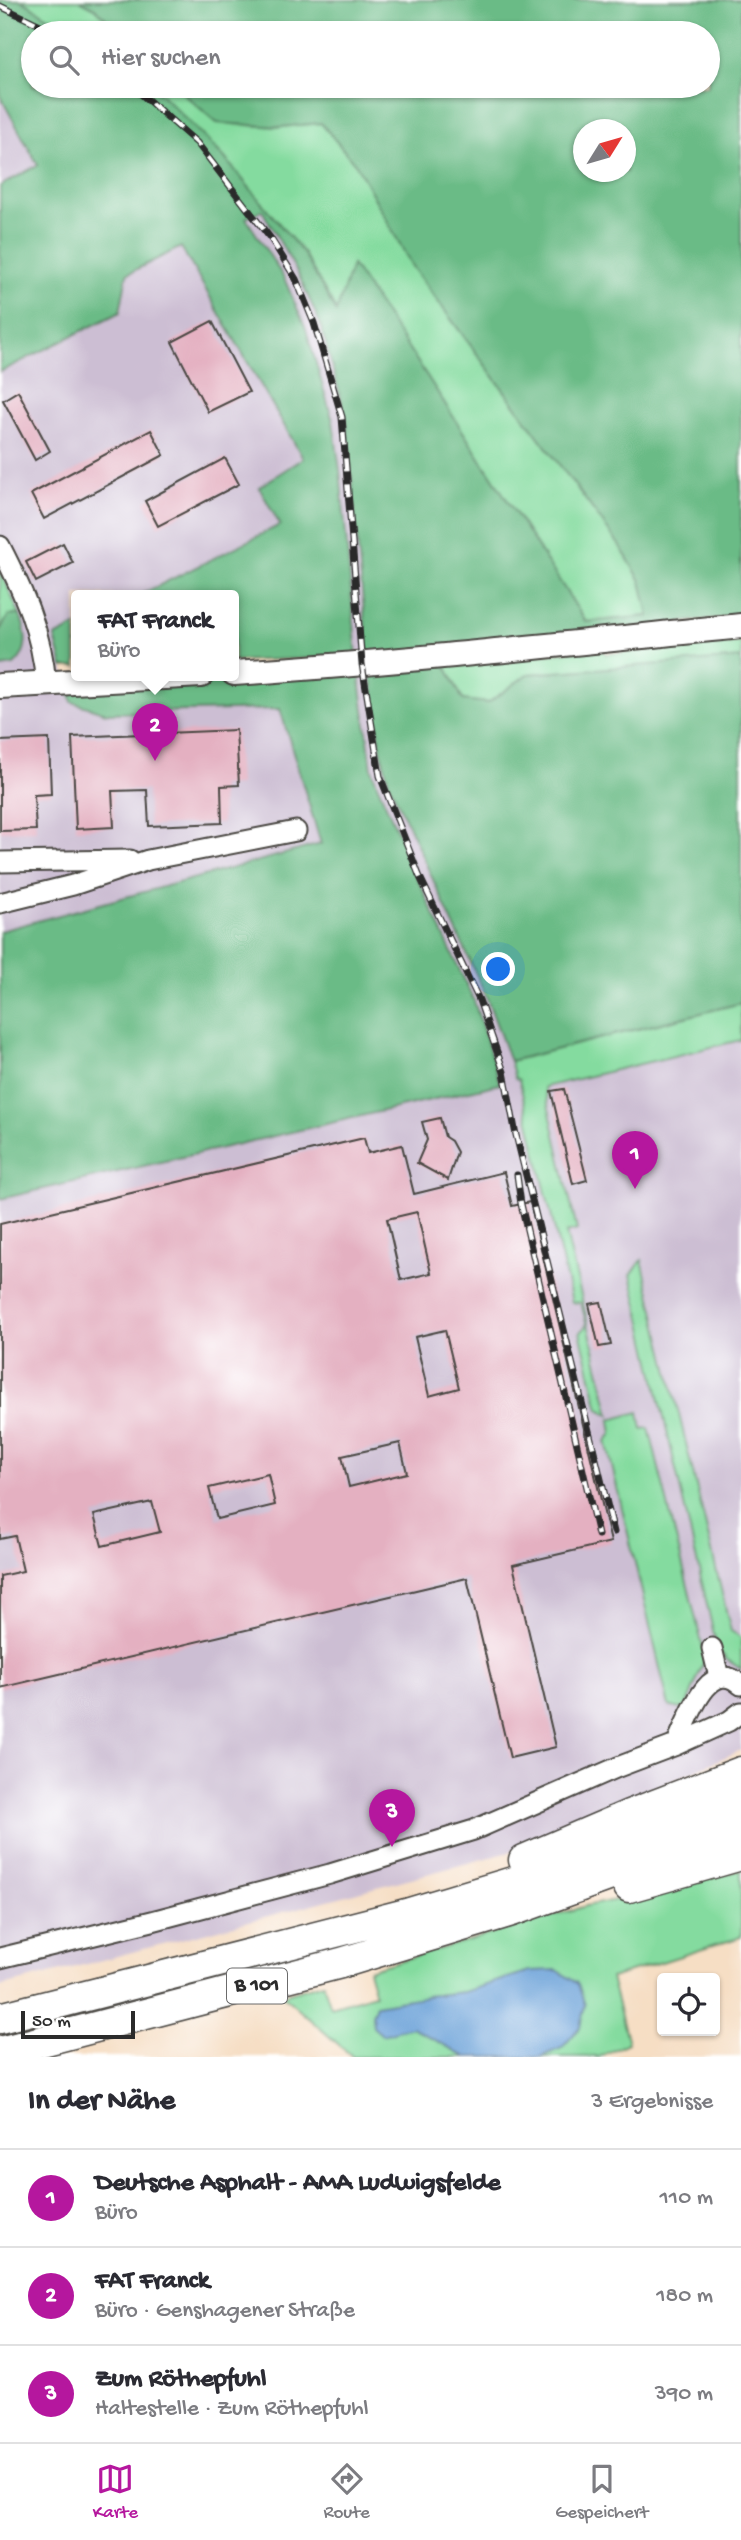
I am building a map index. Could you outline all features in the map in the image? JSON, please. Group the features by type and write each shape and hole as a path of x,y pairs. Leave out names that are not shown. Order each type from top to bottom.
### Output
{"highway":[{"name":"B 101","path":"297,1943 502,1870 618,1820 741,1772"},
{"name":"B 101","path":"0,2018 406,1914 536,1875 741,1802"},
{"name":"B 101","path":"0,2052 281,1980 512,1912 741,1828"},
{"name":"B 101","path":"512,1912 619,1890 741,1855"}],"main road":[{"path":"239,673 362,664 741,626"},
{"path":"0,686 118,681"}],"street":[{"path":"0,546 30,605 46,684"},
{"path":"0,903 73,885 148,860 296,831"},
{"path":"69,860 73,885"},
{"path":"0,862 148,860"},
{"path":"712,1648 719,1677"},
{"path":"676,1745 706,1686 719,1677 730,1677 741,1685"},
{"path":"697,1703 697,1720 704,1726 718,1726"},
{"path":"0,1958 317,1877 474,1830 618,1767 676,1745 741,1712"}],"shaded area":[{"path":"0,96 104,285 181,247 303,458 281,525 150,590 71,590 71,629 55,637 66,678 0,681"},
{"path":"262,210 298,274 320,323 346,417 371,679 741,663 741,1750 521,1849 0,1987 0,695 360,679 340,470 284,278 246,217"}],"green space":[{"path":"0,0 21,0 55,21 21,21 21,98 165,98 224,157 304,254 336,312 352,265 586,622 649,616 641,581 620,546 413,268 357,166 321,123 281,127 217,123 189,98 720,98 720,21 109,21 95,8 80,0 741,0 741,616 368,656 346,417 320,323 298,274 262,210 246,218 284,278 306,329 333,421 357,657 239,661 239,590 150,590 280,525 259,487 303,458 181,247 127,274 120,312 0,372 0,186 38,165 0,96"},
{"path":"21,0 80,0 95,8 109,21 55,21"},
{"path":"165,98 189,98 217,123 281,127 321,123 357,166 413,268 620,546 641,581 650,616 586,622 353,266 337,312 304,254 224,157"},
{"path":"0,570 20,615 9,615 0,630"},
{"path":"9,615 20,615 25,648 14,665 0,667 0,630"},
{"path":"71,629 71,667 63,667 55,637"},
{"path":"741,642 741,659 528,674 488,703 463,701 445,664 601,648 606,654"},
{"path":"741,658 741,1003 510,1061 486,996 389,783 381,750 371,674 445,664 463,700 488,703 528,674"},
{"path":"359,672 372,769 377,784 474,1001 500,1084 0,1199 0,931 321,844 280,709 106,713 72,702 69,689"},
{"path":"741,1003 741,1040 544,1087 577,1230 566,1233 610,1415 599,1409 580,1332 587,1325 581,1303 572,1302 519,1080 515,1078 510,1061"},
{"path":"642,1260 731,1631 741,1637 741,1669 726,1659 717,1648 631,1275"},
{"path":"639,1412 642,1429 649,1428 704,1652 704,1661 686,1707 679,1709 669,1706 606,1441 612,1434 610,1420"},
{"path":"741,1870 741,1937 611,1978 628,2043 599,2057 540,2057 562,2047 580,2027 530,1971 464,1992 427,1996 412,2027 466,2057 353,2057 282,1995 323,1983 331,2007 375,1994 368,1970 586,1906 666,1890"}],"water":[{"path":"557,1970 578,1984 585,2005 580,2027 562,2048 540,2057 466,2057 412,2027 382,2035 373,2027 372,2015 376,2005 464,1992 530,1971"}],"building":[{"path":"212,321 249,392 208,412 172,342"},
{"path":"18,391 50,451 35,460 3,400"},
{"path":"151,430 164,455 44,519 31,494"},
{"path":"225,458 239,484 158,526 145,501"},
{"path":"63,543 73,563 36,582 26,562"},
{"path":"236,730 239,785 221,786 222,823 149,826 147,790 112,791 114,827 76,829 72,737"},
{"path":"49,739 51,794 34,795 36,830 0,831 0,741"},
{"path":"564,1089 587,1180 573,1184 551,1091"},
{"path":"440,1118 445,1137 451,1141 457,1152 448,1180 417,1163 427,1140 422,1122"},
{"path":"364,1138 368,1153 402,1145 414,1194 504,1172 512,1206 530,1202 611,1542 513,1565 556,1747 510,1758 467,1578 0,1688 0,1576 23,1571 15,1536 0,1539 0,1224","holes":["417,1212 431,1273 401,1280 387,1219","445,1330 459,1388 429,1396 415,1337","400,1443 407,1473 349,1487 342,1456","268,1474 275,1505 217,1519 209,1488","152,1502 160,1532 102,1546 94,1515"]},
{"path":"601,1302 611,1345 599,1347 589,1304"}],"railway":[{"path":"0,6 32,21"},
{"path":"146,98 197,143 271,239 296,279 314,323 342,417 362,664 380,776 419,875 479,1000 504,1072 516,1135 614,1532"},
{"path":"517,1175 521,1204 598,1535"}],"place":[{"name":"FAT Franck","path":"155,761"},
{"name":"Deutsche Asphalt - AMA Ludwigsfelde","path":"635,1189"},
{"name":"Zum Röthepfuhl","path":"392,1847"}]}
